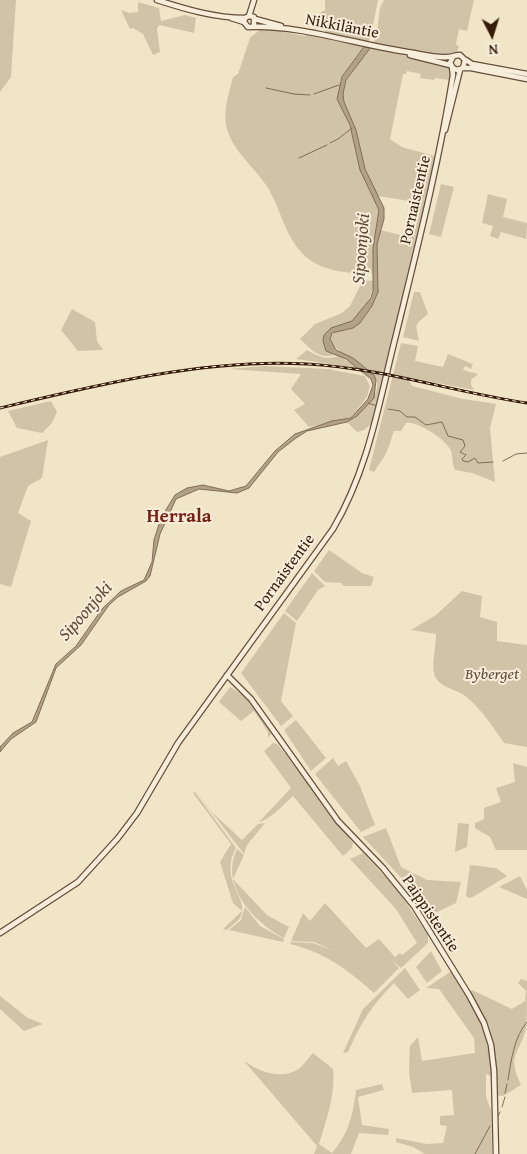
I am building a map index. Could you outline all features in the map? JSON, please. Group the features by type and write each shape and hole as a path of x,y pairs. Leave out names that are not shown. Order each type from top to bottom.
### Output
{"street":[{"name":"Nikkiläntie","path":"157,0 232,18 249,18 284,28 396,51 451,66"},
{"path":"254,1 249,18 254,26"},
{"name":"Nikkiläntie","path":"249,18 248,27 284,28"},
{"name":"Nikkiläntie","path":"396,51 453,56"},
{"path":"527,74 472,64 459,55 453,56 451,66 527,78"},
{"path":"461,69 465,64 464,58"},
{"name":"Pornaistentie","path":"0,933 78,882 101,859 128,826 178,743 333,529 356,485 369,449 441,143 453,75 451,66"},
{"name":"Pornaistentie","path":"441,143 452,111 461,69"},
{"name":"Paippistentie","path":"227,675 251,699 338,821 404,892 464,987 490,1038 494,1071 496,1154"}],"green space":[{"path":"0,0 16,0 11,77 0,92"},
{"path":"325,0 378,0 372,30 366,30 372,31 370,39 342,77 341,105 352,132 360,170 379,209 373,248 373,274 348,273 325,268 302,253 289,235 266,185 239,152 227,129 225,116 233,77 238,74 250,38 262,28 305,36 307,33 322,36 328,28 317,27 321,12 325,10"},
{"path":"384,0 474,0 467,31 459,29 456,44 459,47 456,54 451,56 372,46 380,32 377,31 380,8"},
{"path":"138,2 159,8 161,21 185,15 196,18 194,33 159,25 157,29 160,52 153,55 143,34 133,28 130,29 121,10 129,13 138,12"},
{"path":"371,47 449,67 452,74 449,80 435,78 434,80 420,78 421,74 407,71 406,74 403,74 390,139 402,147 438,157 375,421 364,430 357,432 347,422 368,404 376,391 377,381 371,372 340,351 333,344 330,335 360,323 372,306 378,292 377,244 380,230 409,237 412,219 409,201 378,196 369,180 360,155 356,130 344,102 343,94 346,80"},
{"path":"441,184 454,187 441,237 429,234"},
{"path":"488,194 507,199 503,217 527,223 526,239 501,232 498,239 490,236 493,226 482,223"},
{"path":"363,280 373,281 369,301 356,318 324,335 334,355 319,355 300,339 315,324 342,313 350,306"},
{"path":"414,292 420,292 428,314 417,325 419,341 403,337"},
{"path":"72,309 95,322 97,341 103,350 78,351 61,330"},
{"path":"401,343 418,346 415,361 443,367 448,354 473,364 471,369 465,366 463,370 478,374 471,380 474,390 407,377 412,386 463,399 496,404 490,428 495,482 472,473 455,470 448,446 437,436 411,423 406,423 401,431 394,431 383,458 374,472 369,470"},
{"path":"307,350 323,357 339,356 358,368 296,359"},
{"path":"265,366 328,369 365,376 370,386 367,397 351,418 309,427 294,410 305,404 291,389 301,374 229,369"},
{"path":"51,401 57,412 52,423 42,433 17,428 8,411"},
{"path":"48,440 42,478 28,486 18,513 31,521 11,587 0,584 0,457"},
{"path":"329,550 362,573 374,577 371,586 344,586 341,583 325,582 314,571"},
{"path":"312,573 325,586 318,590 297,621 285,611"},
{"name":"Byberget","path":"462,591 482,596 480,617 497,622 497,641 527,645 527,747 504,743 470,700 439,682 434,673 436,634 411,630 436,615"},
{"path":"284,613 296,623 281,701 293,716 281,726 241,673"},
{"path":"230,687 249,701 259,713 272,733 268,738 268,732 254,711 241,721 219,702"},
{"path":"296,720 326,758 311,771 284,730"},
{"path":"273,743 277,744 287,756 353,843 352,848 343,856 293,796 272,815 259,822 291,788 264,751"},
{"path":"333,758 338,766 346,761 360,786 375,825 361,832 315,774"},
{"path":"513,763 527,767 527,850 496,850 490,837 475,828 475,823 484,819 484,808 501,802 496,788 515,782"},
{"path":"195,792 236,848 231,859 230,870 243,910 240,918 227,930 223,929 242,911 233,903 220,862 231,844 193,793"},
{"path":"197,793 214,814 242,840 258,824 265,823 247,845 244,854"},
{"path":"458,823 469,824 467,847 455,852"},
{"path":"386,828 401,867 427,880 461,882 456,903 429,916 406,883 363,837"},
{"path":"237,849 244,855 233,878 233,863"},
{"path":"363,853 396,888 428,935 428,943 401,968 391,960 399,968 374,993 355,977 325,957 290,944 291,942 313,943 334,951 314,942 291,941 303,913 310,921 325,903 366,948 379,939 395,957 400,953 402,955 417,943 396,909 350,859"},
{"path":"470,865 496,868 507,876 473,897 468,898 466,895"},
{"path":"520,876 527,890 527,899 499,887"},
{"path":"234,880 267,915 289,927 284,938 262,923 252,913 243,902 236,889"},
{"path":"245,907 260,926 284,939 283,942 229,930 241,920"},
{"path":"431,951 442,971 427,983 416,967"},
{"path":"405,968 420,990 408,999 394,983 367,1015 348,1052 343,1053 363,1009"},
{"path":"453,970 469,994 472,990 512,1009 525,1001 526,991 518,983 521,979 527,981 526,1029 514,1061 521,1085 503,1096 494,1095 494,1077 486,1074 486,1097 491,1110 492,1154 425,1154 413,1147 396,1142 396,1138 427,1144 443,1143 447,1126 440,1125 440,1116 454,1115 452,1090 412,1093 409,1071 410,1046 418,1037 422,1061 475,1053 474,1038 439,989 426,988"},
{"path":"0,996 28,1018 43,1024 24,1031 0,1009"},
{"path":"313,1053 333,1069 334,1078 332,1097 319,1144 332,1153 346,1131 356,1090 382,1084 384,1090 358,1097 362,1125 389,1129 388,1135 359,1133 351,1154 314,1154 317,1146 244,1061 269,1073 283,1074 299,1069"}],"shaded area":[{"path":"365,46 371,47 346,80 343,94 344,102 356,130 365,169 384,208 384,219 377,244 378,292 372,306 360,323 353,328 332,333 330,339 336,350 353,358 374,375 376,380 374,398 357,416 347,422 307,431 296,438 278,452 249,488 237,493 199,489 176,499 160,534 150,576 146,581 118,597 109,605 81,645 56,668 36,722 11,739 0,752 0,747 13,733 32,722 56,664 76,646 102,609 121,591 144,580 152,562 154,540 161,518 175,495 187,488 203,485 229,491 246,486 275,451 295,434 332,421 351,418 368,399 373,385 371,379 346,359 326,351 323,341 324,335 331,328 352,321 371,298 373,291 373,248 379,210 360,170 350,125 337,99 342,77"}],"waterway":[{"path":"314,94 339,85"},
{"path":"266,88 294,94 310,95"},
{"path":"330,143 352,128"},
{"path":"299,158 327,145"},
{"path":"368,403 377,406"},
{"path":"388,409 400,411 407,417 415,417 426,425 442,422 448,436 463,440 465,446 460,452 466,455 462,459 463,461 468,462 475,458 478,463 493,462"},
{"path":"503,461 516,454 527,453"},
{"path":"508,1080 516,1042 527,1022"},
{"path":"505,1093 507,1084"},
{"path":"502,1107 505,1097"},
{"path":"498,1116 500,1112"},
{"path":"475,1154 490,1126"}],"railway":[{"path":"0,408 152,375 192,369 269,363 335,366 362,370 527,403"}],"district":[{"name":"Herrala","path":"179,517"}],"water label":[{"name":"Sipoonjoki","path":"362,249"},
{"name":"Sipoonjoki","path":"86,612"}]}
